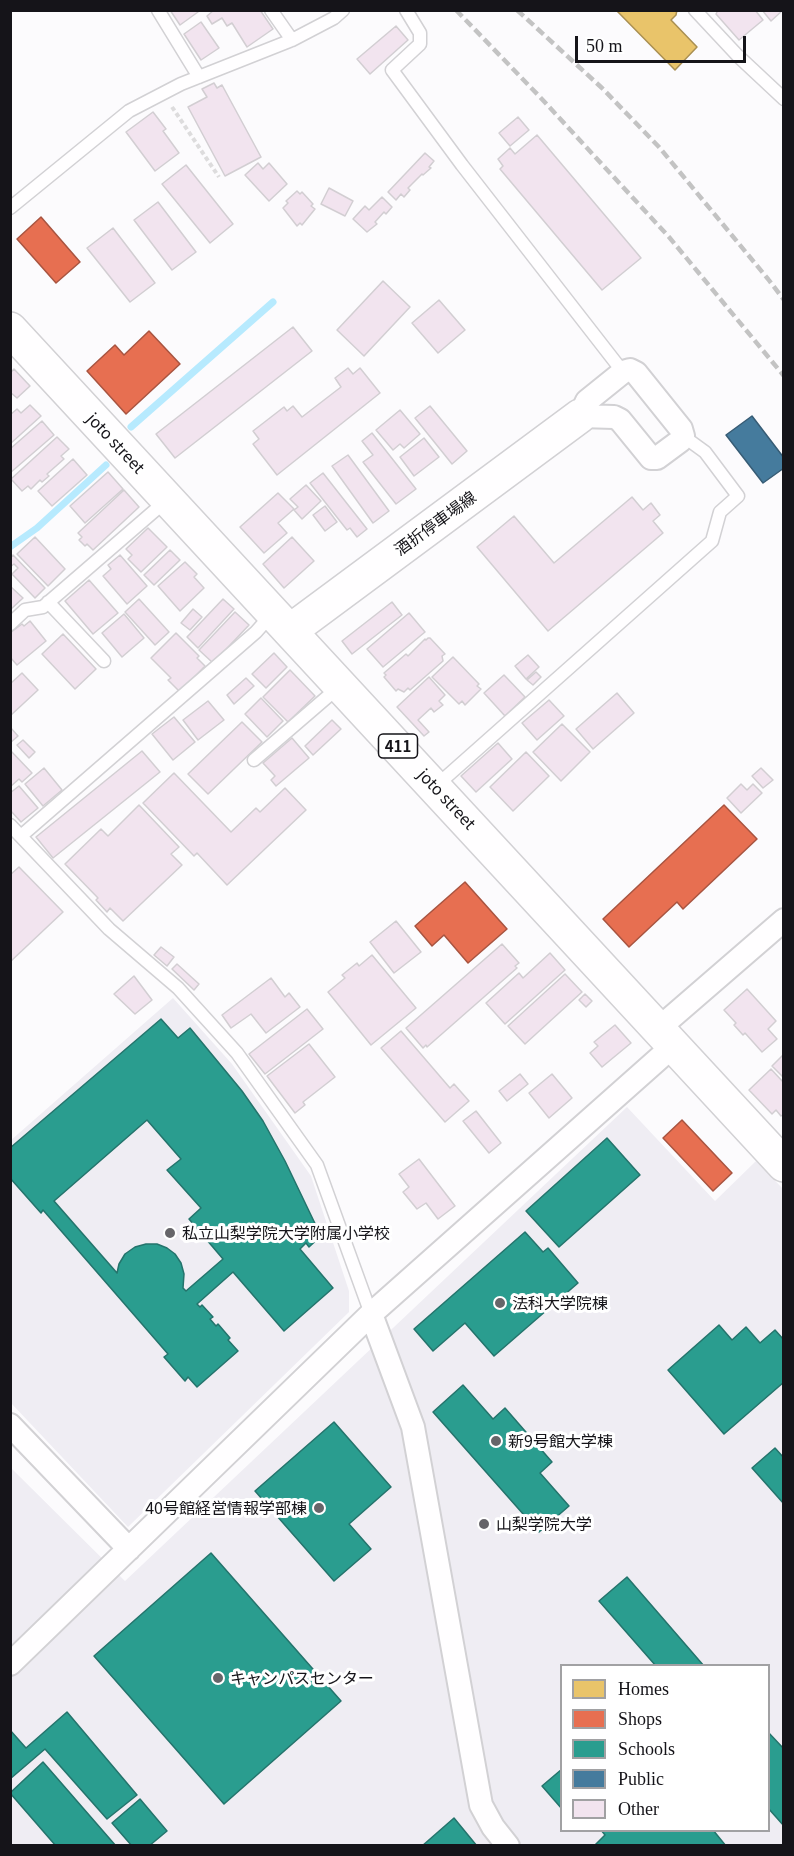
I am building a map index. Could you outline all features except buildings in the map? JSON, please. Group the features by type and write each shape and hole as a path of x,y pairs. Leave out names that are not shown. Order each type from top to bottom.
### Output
{"main road":[{"name":"joto street","path":"10,329 783,1165"},
{"name":"酒折停車場線","path":"281,622 580,416"}],"street":[{"path":"630,370 636,373 681,429 683,436 662,456 651,458 620,420 614,417 580,416 587,401 623,372 630,370"},
{"path":"10,1664 371,1314 665,1037 783,920"},
{"path":"371,1314 413,1427 481,1805 493,1827 508,1845"},
{"path":"10,1425 129,1549"}],"lane":[{"path":"158,10 198,77"},
{"path":"270,10 292,40"},
{"path":"10,208 129,111 198,77 292,40 334,18 343,10"},
{"path":"406,10 420,33 420,44 392,70 462,165 623,372"},
{"path":"695,10 783,99"},
{"path":"435,786 712,541 720,512 738,496 705,452 683,436"},
{"path":"10,624 25,610 43,607 168,500"},
{"path":"48,602 104,661"},
{"path":"21,836 256,632 281,622"},
{"path":"254,760 340,686"},
{"path":"10,825 109,929 178,988 237,1053 317,1165 371,1314"}],"path":[{"path":"163,94 219,177"}],"shaded area":[{"name":"私立山梨学院大学附属小学校","path":"173,998 232,1064 311,1176 349,1291 349,1312 128,1527 11,1403 10,1141"},
{"name":"山梨学院大学","path":"627,1107 715,1201 756,1161 784,1190 783,1845 11,1845 10,1467 125,1581"}],"waterway":[{"path":"131,427 273,302"},
{"path":"10,547 37,528 106,465"}],"railway":[{"path":"456,10 669,237 784,376"},
{"path":"517,10 602,88 659,147 784,300"}],"place":[{"name":"私立山梨学院大学附属小学校","path":"170,1233"},
{"name":"法科大学院棟","path":"500,1303"},
{"name":"新9号館大学棟","path":"496,1441"},
{"name":"40号館経営情報学部棟","path":"319,1508"},
{"name":"山梨学院大学","path":"484,1524"},
{"name":"キャンパスセンター","path":"218,1678"}]}
